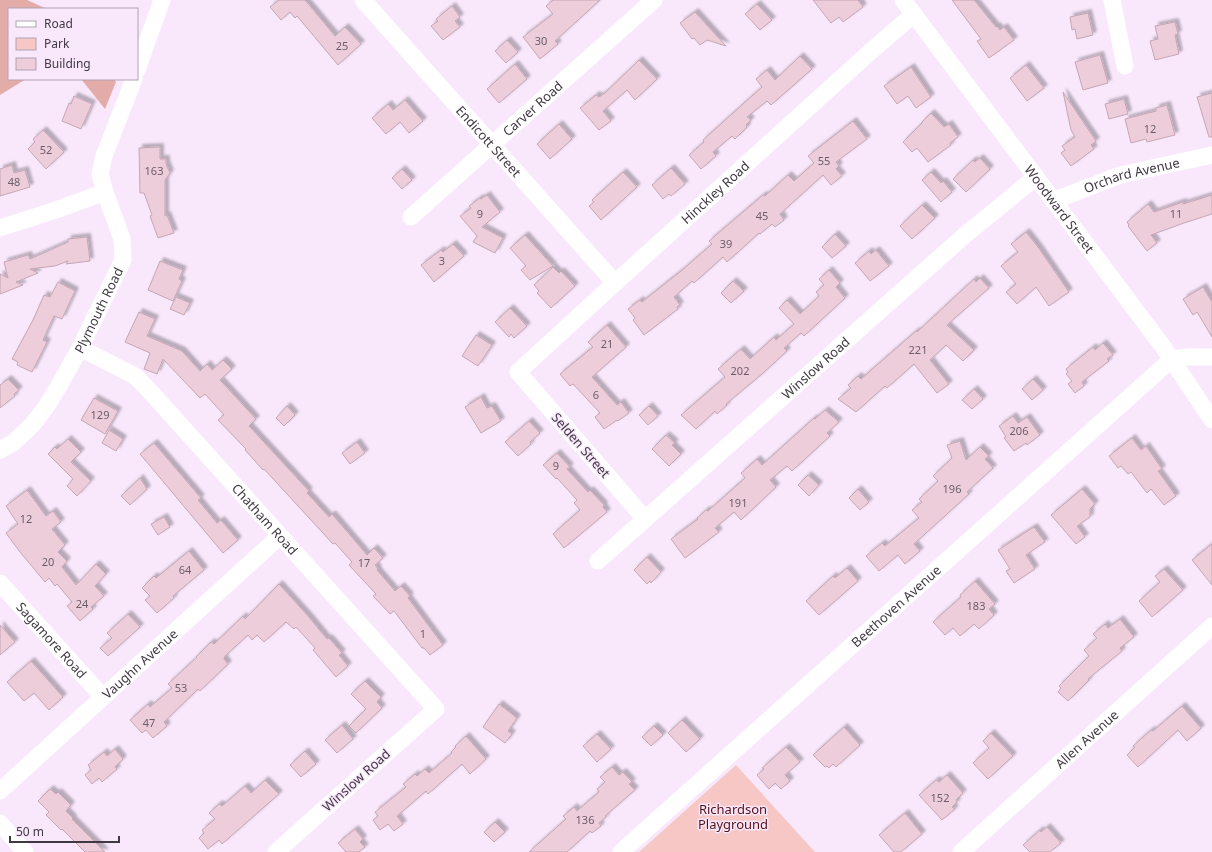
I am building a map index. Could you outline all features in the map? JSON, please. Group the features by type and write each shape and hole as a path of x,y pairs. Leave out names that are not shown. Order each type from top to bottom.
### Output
{"street":[{"path":"138,67 162,0"},
{"name":"Endicott Street","path":"363,0 615,283"},
{"name":"Carver Road","path":"411,217 654,0"},
{"name":"Woodward Street","path":"903,0 1172,359 1212,420"},
{"path":"1112,0 1125,66"},
{"name":"Hinckley Road","path":"518,372 914,14"},
{"name":"Plymouth Road","path":"0,450 13,443 33,424 46,407 80,348 122,260 122,239 100,174 104,156 134,80"},
{"name":"Orchard Avenue","path":"1053,201 1120,175 1212,155"},
{"name":"Winslow Road","path":"598,561 964,235 1036,177"},
{"path":"0,228 105,192"},
{"name":"Chatham Road","path":"80,348 135,376 148,389 280,536 370,633 436,709"},
{"path":"1172,359 1212,357"},
{"name":"Beethoven Avenue","path":"621,852 1172,359"},
{"name":"Selden Street","path":"518,372 645,519"},
{"name":"Vaughn Avenue","path":"0,791 280,536"},
{"name":"Sagamore Road","path":"0,583 103,697"},
{"name":"Allen Avenue","path":"961,852 1212,626"},
{"name":"Winslow Road","path":"276,852 436,709"},
{"path":"0,823 25,852"}],"green space":[{"name":"Richardson Playground","path":"736,765 815,852 639,852"}],"shaded area":[{"path":"0,0 27,0 45,8 8,8 8,80 24,80 0,95"},
{"path":"82,80 115,80 116,82 105,109"}],"building":[{"path":"279,0 305,0 335,36 345,27 361,44 338,65 297,16 295,18 290,12 281,20 270,7"},
{"path":"553,0 600,0 555,41 558,44 540,59 523,37 553,14 546,6"},
{"path":"813,0 858,0 863,7 843,22 839,17 831,23"},
{"path":"952,0 974,0 996,27 997,26 1000,30 1004,27 1014,40 989,58 977,41 981,39"},
{"path":"757,4 772,20 760,30 745,14"},
{"path":"452,6 460,17 455,21 460,27 443,40 431,26 438,21 436,19"},
{"path":"695,12 726,46 707,40 700,45 694,38 692,39 680,23"},
{"path":"1088,13 1093,35 1077,39 1075,29 1072,30 1070,17"},
{"path":"1175,22 1178,34 1175,35 1179,54 1155,60 1150,41 1158,39 1155,26"},
{"path":"507,40 518,52 506,63 495,51"},
{"path":"1100,55 1108,83 1083,90 1075,62"},
{"path":"800,56 812,69 771,105 767,101 747,117 751,120 746,125 747,127 735,139 732,136 713,152 716,156 701,169 689,155 704,142 703,140 762,87 756,79 767,70 775,80"},
{"path":"639,60 657,79 635,100 627,90 603,111 611,121 599,130 580,108 596,95 599,97 605,93"},
{"path":"515,64 527,79 499,103 487,89"},
{"path":"1026,65 1044,88 1027,101 1010,78"},
{"path":"911,67 931,97 916,108 908,96 897,104 884,86"},
{"path":"1063,92 1096,141 1091,145 1094,149 1071,166 1061,153 1065,150 1062,146 1075,137 1071,130"},
{"path":"1212,93 1212,137 1209,137 1197,97"},
{"path":"74,96 92,104 81,129 62,121 69,103 71,104"},
{"path":"1124,99 1128,114 1109,119 1105,104"},
{"path":"405,100 423,121 409,133 400,122 386,134 372,118 388,104 393,110"},
{"path":"1167,105 1175,135 1147,142 1146,139 1131,143 1125,119 1156,111 1156,108"},
{"path":"931,113 944,127 949,124 958,137 950,143 951,145 928,162 917,148 912,152 903,142"},
{"path":"853,121 867,139 836,162 839,166 836,169 842,176 831,185 823,175 780,214 784,220 775,227 772,224 760,234 759,233 727,262 723,257 694,283 692,281 674,297 680,305 677,307 678,309 644,335 633,320 635,318 628,309 640,300 642,302 681,271 712,244 709,241 763,195 765,196 788,175 794,181 814,163 808,156"},
{"path":"559,124 572,139 550,159 537,144"},
{"path":"43,130 64,152 46,169 28,149 35,142 33,139"},
{"path":"160,147 160,159 166,159 166,164 170,173 165,180 165,216 167,215 174,233 158,238 144,193 140,193 139,148"},
{"path":"980,158 990,169 966,192 953,179 973,160 975,162"},
{"path":"12,165 14,173 25,170 30,187 0,196 0,169"},
{"path":"671,168 685,184 671,196 669,194 663,199 652,185"},
{"path":"402,169 412,180 402,189 392,178"},
{"path":"623,172 637,187 601,220 589,206 594,202 592,200"},
{"path":"931,172 941,183 943,181 952,192 941,202 922,180"},
{"path":"487,195 500,212 482,227 503,238 495,253 473,242 477,236 460,216 471,208 469,206"},
{"path":"1212,195 1212,214 1151,235 1157,243 1147,251 1128,226 1129,225 1127,222 1148,204 1154,212 1183,202 1183,204"},
{"path":"922,205 935,218 912,239 900,226"},
{"path":"1026,232 1069,292 1049,306 1036,287 1017,304 1006,292 1016,284 1001,266 1018,252 1011,244"},
{"path":"835,234 846,246 832,258 822,247"},
{"path":"525,235 553,266 530,280 521,270 526,266 510,248"},
{"path":"87,237 90,261 66,264 68,261 55,266 30,269 38,273 16,282 23,285 0,294 0,274 8,278 4,262 28,255 30,259 68,242 68,239"},
{"path":"453,244 464,256 434,282 421,265 441,250 443,252"},
{"path":"876,250 889,266 870,281 855,263 869,251 871,254"},
{"path":"160,261 183,270 179,279 182,281 173,301 148,290"},
{"path":"553,267 559,273 561,271 575,286 551,308 537,293 539,291 534,285"},
{"path":"829,270 840,283 836,287 845,298 804,336 801,333 784,348 787,351 762,374 726,404 727,405 717,414 715,411 696,429 681,415 725,377 718,369 741,349 750,359 774,337 776,340 794,324 779,308 787,300 800,314 819,296 816,292 824,285 819,279"},
{"path":"980,278 989,288 947,325 974,350 963,361 946,345 930,360 949,384 937,393 914,364 887,388 885,386 856,412 838,399 851,388 848,385 858,376 861,379 916,331 917,332 974,279 976,282"},
{"path":"733,281 744,291 731,303 721,293"},
{"path":"58,282 75,291 62,319 54,316 43,340 47,342 32,372 17,365 18,362 12,359 33,320 44,295 50,297"},
{"path":"1203,287 1212,302 1212,337 1197,312 1193,315 1183,299"},
{"path":"176,297 190,303 184,315 170,309"},
{"path":"510,308 527,326 514,338 511,334 509,337 495,322"},
{"path":"139,312 155,319 147,336 182,351 200,371 207,364 212,370 223,360 232,369 220,380 256,419 249,426 309,491 307,493 329,517 332,514 367,555 374,548 383,558 375,565 378,569 377,570 395,591 401,586 410,596 408,598 443,645 430,655 424,648 422,648 394,611 390,614 373,596 376,594 349,565 352,562 335,543 333,544 218,420 224,415 205,394 200,398 163,359 157,374 144,369 150,353 125,342"},
{"path":"607,325 626,347 592,377 617,405 621,402 629,413 604,429 595,417 600,413 573,384 570,386 560,374 593,347 588,342"},
{"path":"476,335 492,345 478,366 462,356"},
{"path":"1103,343 1113,355 1107,359 1109,361 1082,382 1084,386 1075,393 1068,384 1072,381 1066,374 1068,372 1066,369 1093,347 1095,350"},
{"path":"8,379 19,390 14,394 15,396 0,408 0,385"},
{"path":"1033,379 1043,390 1032,400 1022,389"},
{"path":"974,389 983,399 972,409 962,400"},
{"path":"481,397 487,408 492,406 501,421 481,433 465,407"},
{"path":"94,398 118,411 105,434 81,420"},
{"path":"287,406 295,415 284,426 276,418"},
{"path":"649,406 658,416 648,425 639,415"},
{"path":"825,410 839,422 827,433 830,436 792,471 787,466 770,480 776,487 741,520 734,512 715,528 719,532 685,558 671,539 698,519 697,518 706,510 708,511 745,478 741,473 757,459 762,465 814,418 815,419"},
{"path":"1013,416 1018,423 1027,417 1040,435 1027,445 1026,443 1014,451 1004,438 1006,437 999,426"},
{"path":"529,421 540,433 518,456 505,442"},
{"path":"109,430 123,439 116,451 102,443"},
{"path":"666,435 675,443 672,445 681,454 669,466 652,449"},
{"path":"1132,438 1141,450 1146,446 1162,469 1158,471 1176,496 1164,505 1151,489 1147,493 1131,472 1128,474 1121,466 1118,468 1109,456"},
{"path":"68,439 81,452 71,462 91,481 77,496 67,486 73,479 48,454 55,447 57,449"},
{"path":"960,441 966,460 980,447 989,456 985,459 993,468 967,492 969,494 914,544 920,551 905,564 898,555 879,571 866,556 882,543 885,546 919,518 912,510 922,502 919,499 938,481 933,476 952,458 947,445"},
{"path":"357,442 365,453 350,464 342,453"},
{"path":"154,443 201,498 198,500 217,523 221,520 238,540 223,553 140,454"},
{"path":"557,453 570,467 567,469 588,492 590,490 604,505 603,507 607,512 564,548 553,534 580,510 574,503 577,500 543,465"},
{"path":"808,475 819,485 809,496 798,485"},
{"path":"140,478 147,489 130,505 121,496"},
{"path":"858,489 869,502 860,510 849,498"},
{"path":"1082,489 1095,504 1090,509 1090,517 1077,526 1085,537 1076,544 1051,515"},
{"path":"27,490 46,516 53,511 61,522 52,529 65,545 58,552 67,561 62,567 76,585 96,564 106,574 95,586 104,596 91,607 93,609 80,621 67,606 72,602 57,584 55,586 49,578 45,582 6,533 18,524 6,506"},
{"path":"164,517 170,527 158,535 151,524"},
{"path":"1034,527 1045,542 1026,555 1035,569 1014,583 1006,571 1010,569 998,550"},
{"path":"1212,544 1212,585 1192,560"},
{"path":"189,551 204,570 173,596 174,598 157,613 145,600 150,596 142,588 154,576 156,578"},
{"path":"647,557 661,572 651,583 650,581 647,584 634,570"},
{"path":"847,568 858,581 819,615 806,601 833,576 835,578"},
{"path":"1164,569 1183,590 1152,617 1139,601 1160,582 1155,576"},
{"path":"975,581 995,604 989,609 994,615 979,629 974,624 960,636 953,628 945,635 933,622 961,597 960,595"},
{"path":"279,584 327,639 329,638 342,653 339,655 348,666 336,677 313,650 315,648 296,627 294,629 286,622 264,642 257,635 252,640 248,635 225,656 224,659 228,664 200,691 198,689 164,722 167,726 153,738 146,730 142,733 130,720 148,704 150,707 172,688 168,684 211,642 214,644 243,616 245,619"},
{"path":"128,614 140,627 108,656 100,648 112,638 107,633"},
{"path":"1120,619 1134,637 1120,648 1122,651 1088,679 1089,680 1068,701 1058,692 1061,688 1059,686 1089,656 1084,650 1097,638 1093,634 1105,624 1108,628"},
{"path":"0,625 15,642 0,655"},
{"path":"31,661 63,697 49,710 34,693 24,701 7,682"},
{"path":"365,681 381,697 377,702 382,708 356,733 349,726 366,709 351,694"},
{"path":"499,704 517,718 508,731 512,734 505,743 483,727"},
{"path":"1182,706 1201,728 1187,741 1178,730 1138,767 1127,755 1135,747 1133,746"},
{"path":"682,720 700,739 686,752 668,733"},
{"path":"342,725 353,739 337,753 325,740"},
{"path":"654,726 663,735 651,746 642,737"},
{"path":"844,727 860,745 836,767 833,764 829,768 827,766 825,767 813,755"},
{"path":"991,733 1013,756 988,779 973,763 989,748 983,741"},
{"path":"597,734 611,749 597,762 583,746"},
{"path":"466,736 486,759 470,774 462,764 428,794 426,791 397,816 403,824 394,831 388,824 380,830 373,820 378,816 375,812 406,787 403,784 415,774 417,776 425,769 429,773 452,753 451,752 456,747 455,746"},
{"path":"786,747 800,762 785,775 790,781 781,789 775,783 769,789 757,775 764,769 762,768"},
{"path":"115,749 123,759 115,767 117,769 102,782 99,778 92,784 85,775 91,770 88,765 104,752 107,756"},
{"path":"305,751 316,764 301,777 290,765"},
{"path":"612,767 619,775 623,772 632,782 629,784 635,790 605,816 606,817 599,823 601,826 592,833 590,831 567,852 529,852 566,819 563,816 574,807 577,811 599,792 597,789 605,782 600,777"},
{"path":"947,775 963,793 952,807 955,809 942,820 919,795 936,780 939,782"},
{"path":"265,780 279,794 222,844 219,840 208,849 199,838 204,833 202,830 215,819 209,813 219,804 222,806 245,786 251,793"},
{"path":"50,789 56,794 58,792 71,805 66,811 105,852 85,852 46,815 49,812 38,801"},
{"path":"905,813 922,834 901,852 894,852 879,835"},
{"path":"495,822 505,832 494,842 484,832"},
{"path":"1047,827 1061,843 1050,852 1030,852 1023,845 1040,830 1041,832"},
{"path":"355,829 363,839 360,842 365,847 359,852 346,852 338,843"}]}
